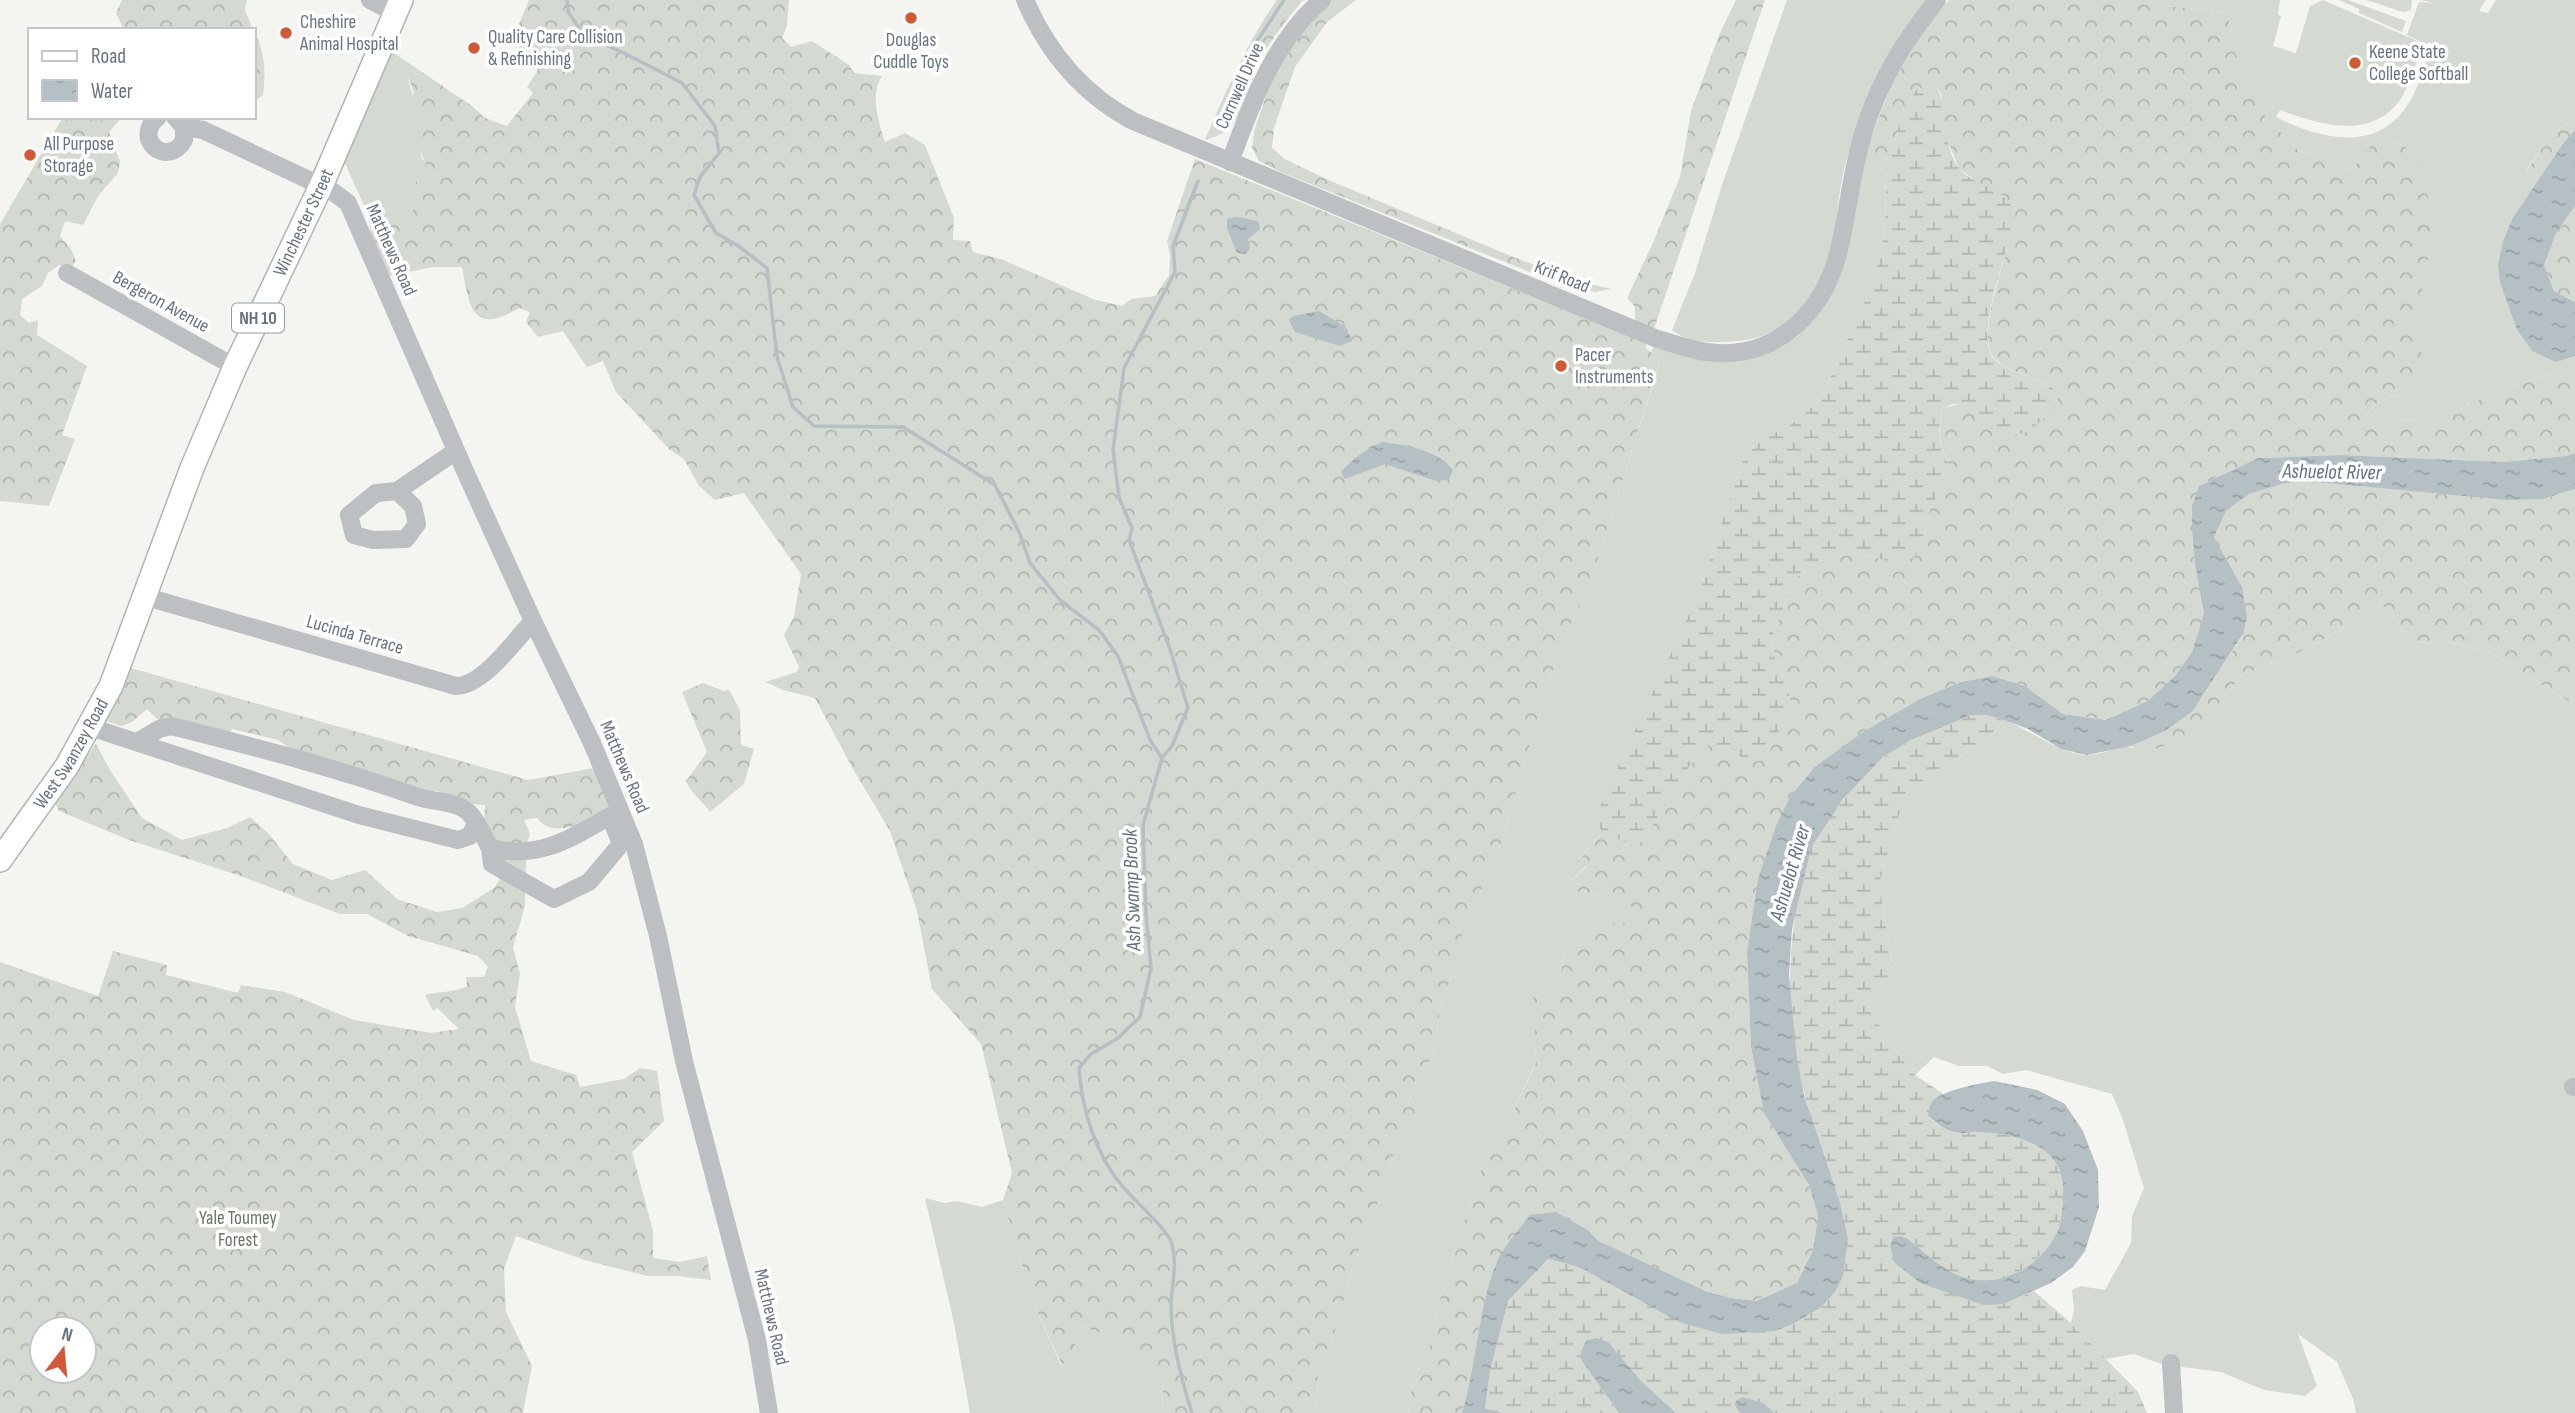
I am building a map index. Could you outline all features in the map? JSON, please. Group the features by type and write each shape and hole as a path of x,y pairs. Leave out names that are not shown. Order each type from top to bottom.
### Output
{"main road":[{"name":"Winchester Street","path":"129,641 143,596 192,468 235,367 321,186 398,7"},
{"name":"West Swanzey Road","path":"0,860 33,817 90,727 111,686 129,641"}],"street":[{"path":"370,0 398,7"},
{"name":"Krif Road","path":"1025,0 1046,42 1075,79 1088,92 1133,121 1655,338 1716,353 1753,350 1769,345 1795,328 1808,315 1826,288 1838,254 1854,165 1874,102 1896,55 1937,0"},
{"name":"Cornwell Drive","path":"1230,162 1257,91 1283,43 1310,10 1322,0"},
{"path":"156,119 148,131 150,142 158,150 170,152 184,140 179,122"},
{"name":"Matthews Road","path":"179,122 202,130 338,194 348,203 456,452 592,743 634,845 658,936 684,1061 757,1340 769,1413"},
{"name":"Bergeron Avenue","path":"67,273 235,367"},
{"path":"397,491 456,452"},
{"name":"Lucinda Terrace","path":"143,596 456,686 465,686 482,675 533,621"},
{"path":"137,742 159,729 171,726 280,752 429,801 453,804 466,810 476,823 490,848 492,864 554,899 589,882 621,844 610,816 554,848 511,853 490,848"},
{"path":"90,727 359,815 435,835 458,840 470,836 476,823"},
{"path":"2171,1363 2174,1413"}],"green space":[{"path":"122,0 247,0 245,10 252,28 123,28 116,13"},
{"path":"529,0 789,0 787,26 782,38 791,47 812,41 849,65 854,73 882,76 876,91 876,100 885,142 905,133 925,145 954,218 953,240 970,241 973,252 1001,259 1093,299 1122,306 1131,299 1155,296 1169,275 1170,256 1167,241 1195,159 1646,343 1646,348 1660,361 1590,584 1561,645 1501,844 1488,877 1460,931 1468,943 1443,996 1432,1056 1416,1083 1408,1104 1416,1112 1394,1153 1382,1193 1354,1263 1332,1342 1318,1367 1317,1400 1313,1413 1162,1413 1163,1375 1132,1347 1071,1323 1076,1349 1062,1365 1032,1301 1003,1200 1012,1173 981,1044 932,989 917,911 890,831 815,698 783,690 765,682 797,672 799,667 784,635 794,617 801,574 744,493 715,500 699,486 684,459 669,449 616,392 603,361 587,367 563,331 538,337 526,322 530,312 520,308 492,319 476,314 471,306 462,267 432,267 390,276 374,250 367,212 411,231 416,181 432,183 435,173 428,171 412,127 419,119 408,102 414,93 407,74 388,60 391,51 472,106 485,118 507,126 533,93 527,87 538,70 519,49 523,31 519,24"},
{"path":"1277,0 1289,0 1258,45 1217,136 1205,140 1246,51"},
{"path":"1289,0 1303,0 1264,53 1235,121 1217,136 1258,45"},
{"path":"1331,0 1356,0 1327,22 1316,13"},
{"path":"1736,0 1765,0 1654,329 1635,321 1635,307 1627,298 1680,177 1691,111 1719,35"},
{"path":"1787,0 1927,0 1888,56 1869,93 1844,171 1830,256 1813,295 1792,319 1763,335 1728,342 1694,340 1672,330 1695,273 1722,185"},
{"path":"1949,0 2147,0 2156,5 2227,12 2239,66 2265,116 2300,152 2324,156 2351,171 2372,144 2391,142 2405,146 2422,173 2438,236 2419,282 2427,300 2393,324 2421,344 2422,369 2404,394 2376,404 2365,420 2433,421 2511,386 2575,367 2575,453 2505,462 2341,455 2258,458 2199,486 2204,613 2192,652 2175,676 2148,702 2107,720 2063,714 2025,686 1994,676 1961,682 1922,698 1866,730 1747,952 1751,1047 1764,1113 1809,1185 1818,1216 1813,1250 1797,1283 1755,1301 1708,1292 1599,1241 1588,1230 1556,1212 1496,1263 1480,1324 1471,1383 1462,1413 1408,1413 1412,1383 1438,1330 1435,1315 1483,1164 1503,1133 1536,1063 1533,997 1558,986 1567,944 1587,946 1598,923 1640,922 1629,902 1564,888 1587,866 1578,861 1602,833 1637,847 1689,767 1709,744 1724,747 1751,763 1786,682 1775,658 1772,637 1794,580 1808,566 1839,554 1854,553 1898,563 1922,543 1931,505 1953,474 1941,442 1943,408 1960,404 2001,432 2053,388 2000,363 1989,347 1991,311 2015,213 1959,168 1946,137 1941,94 1935,85 1917,89 1904,108 1886,173 1863,159 1892,83 1926,27"},
{"path":"2147,0 2280,0 2278,15 2281,16 2273,46 2296,53 2310,6 2323,0 2422,43 2403,95 2391,110 2378,119 2346,126 2313,121 2280,110 2276,117 2312,132 2349,138 2383,129 2397,118 2414,94 2432,45 2407,35 2419,2 2434,3 2420,0 2486,0 2479,11 2488,13 2496,0 2575,0 2575,119 2552,133 2526,171 2534,187 2512,219 2503,241 2511,311 2517,330 2532,351 2556,361 2575,356 2575,367 2511,386 2433,421 2365,420 2375,405 2404,394 2393,324 2419,282 2438,235 2405,146 2391,142 2372,144 2351,171 2324,156 2300,152 2265,116 2239,66 2227,12 2156,5"},
{"path":"2339,0 2348,0 2406,21 2402,32 2359,13 2359,9"},
{"path":"2366,0 2412,0 2411,10 2403,12"},
{"path":"1316,13 1327,22 1295,67 1274,128 1272,148 1285,159 1326,179 1511,256 1576,281 1612,289 1595,292 1562,285 1259,161 1252,148 1254,131 1275,70"},
{"path":"256,35 264,62 263,95 256,100"},
{"path":"388,60 407,74 419,120 412,128 422,159 435,173 432,183 417,182 411,232 367,212 344,161 349,143"},
{"path":"1935,85 1943,105 1950,150 1955,161 1967,176 2004,197 2014,211 2013,232 1988,324 1990,351 2001,364 2053,388 2059,404 2030,430 2012,435 1994,428 1960,404 1943,408 1940,442 1953,474 1931,505 1922,543 1914,558 1898,563 1854,553 1839,554 1808,566 1794,580 1772,637 1775,658 1786,682 1792,705 1766,759 1751,763 1724,747 1709,745 1689,767 1637,847 1602,833 1597,813 1698,595 1744,455 1765,438 1792,424 1820,400 1868,294 1881,252 1885,225 1886,173 1904,108 1917,89"},
{"path":"62,119 120,119 109,132 120,162 118,173 98,196 83,225 65,221 60,236 71,249 76,261 70,269 59,265 48,273 42,286 22,299 20,315 29,323 38,320 37,335 87,366 62,435 75,439 49,506 0,501 0,224"},
{"path":"2575,119 2575,130 2534,187 2526,172 2552,133"},
{"path":"1863,159 1886,173 1885,225 1881,252 1868,294 1820,400 1792,424 1765,438 1744,455 1698,595 1597,821 1602,833 1578,860 1587,865 1564,888 1630,902 1641,922 1587,947 1567,944 1558,986 1534,997 1536,1062 1503,1133 1483,1164 1435,1315 1438,1330 1412,1383 1408,1413 1313,1413 1317,1400 1318,1367 1332,1342 1354,1263 1382,1193 1394,1153 1416,1112 1408,1105 1416,1083 1432,1056 1443,996 1468,943 1460,931 1488,877 1501,844 1561,645 1590,584 1660,362 1651,353 1656,341 1775,348 1798,336 1827,301 1842,265"},
{"path":"2575,206 2575,302 2554,291 2544,265 2556,233"},
{"path":"2296,480 2543,499 2575,489 2575,705 2489,652 2446,642 2414,643 2387,607 2373,606 2342,629 2296,654 2242,675 2202,726 2182,740 2145,752 2131,746 2165,731 2192,712 2243,635 2242,587 2214,537 2226,511 2249,494"},
{"path":"2372,606 2387,607 2414,643 2446,642 2489,652 2575,705 2575,1413 2356,1413 2354,1401 2337,1362 2298,1334 2317,1386 2305,1396 2264,1390 2221,1372 2161,1364 2134,1354 2106,1359 2071,1323 2074,1310 2072,1290 2081,1286 2105,1290 2131,1243 2132,1216 2144,1188 2112,1094 2026,1070 2003,1074 1987,1066 1959,1066 1934,1057 1915,1075 1893,1048 1869,1007 1893,968 1879,884 1902,805 1932,773 1986,742 2004,720 2075,753 2093,755 2127,747 2145,751 2202,726 2242,675 2296,654 2342,629"},
{"path":"127,667 528,780 594,768 612,807 585,822 564,828 545,825 537,818 524,820 530,834 526,847 497,845 484,829 485,805 460,801 436,790 429,796 298,754 278,740 232,729 230,735 162,724 147,709 132,722 121,726 106,721"},
{"path":"703,683 724,691 729,690 740,710 741,745 754,749 744,784 710,812 686,781 707,752 682,692"},
{"path":"1971,715 1986,715 2004,720 1986,742 1932,773 1902,805 1879,884 1893,968 1869,1007 1893,1048 1915,1075 1945,1095 1931,1104 1928,1117 1943,1128 1956,1133 1996,1133 2032,1143 2047,1153 2058,1168 2063,1185 2061,1218 2054,1238 2037,1259 2015,1273 1989,1280 1976,1280 1955,1274 1907,1238 1901,1236 1890,1244 2004,1304 2034,1291 2071,1323 2138,1392 2147,1413 1775,1413 1763,1403 1735,1406 1740,1413 1676,1413 1640,1380 1581,1360 1619,1413 1505,1413 1485,1410 1490,1371 1508,1301 1548,1259 1579,1267 1679,1322 1775,1331 1848,1238 1805,1096 1793,1036 1790,973 1796,910 1802,880 1810,851 1822,828 1876,763 1905,743"},
{"name":"Yale Toumey Forest","path":"96,744 142,818 182,840 227,828 250,817 268,833 293,864 332,880 365,870 397,899 437,912 462,908 494,888 499,881 498,857 526,857 525,906 513,947 520,974 515,1007 531,1061 576,1075 580,1087 624,1079 640,1068 657,1071 664,1121 632,1152 653,1231 653,1258 680,1262 707,1256 711,1280 647,1276 585,1260 516,1236 504,1269 506,1312 532,1366 523,1413 0,1413 0,962 98,996 113,951 167,965 166,975 238,993 241,985 285,992 354,1020 431,1033 459,1029 437,1008 433,1011 425,995 467,986 466,977 484,977 488,967 478,956 408,936 367,914 340,914 238,875 129,840 59,811 55,802"},
{"path":"925,1198 982,1207 1003,1200 1032,1301 1061,1365 1076,1349 1070,1323 1132,1347 1163,1375 1162,1413 970,1413 954,1323"}],"water":[{"path":"2575,130 2575,206 2556,233 2544,265 2554,291 2575,302 2575,356 2556,362 2532,351 2517,330 2500,282 2498,265 2503,241 2512,219"},
{"path":"1236,217 1258,221 1260,229 1248,239 1250,248 1246,254 1237,253 1227,228 1227,219"},
{"path":"1319,311 1346,327 1352,341 1340,346 1295,332 1289,320 1293,316"},
{"path":"1382,442 1430,453 1453,470 1449,479 1436,481 1385,464 1345,479 1341,472 1346,467 1360,454"},
{"name":"Ashuelot River","path":"2575,453 2575,489 2543,499 2507,500 2296,480 2249,494 2226,511 2214,537 2242,587 2247,617 2243,634 2192,712 2165,731 2131,746 2087,755 2061,749 2028,729 2004,720 1986,715 1971,715 1911,740 1883,757 1842,800 1811,848 1792,929 1789,975 1797,1059 1804,1095 1839,1200 1848,1238 1843,1276 1835,1292 1821,1307 1793,1324 1775,1331 1722,1334 1679,1322 1579,1267 1548,1259 1508,1301 1490,1371 1485,1409 1505,1413 1462,1413 1481,1320 1496,1264 1530,1215 1556,1212 1588,1230 1599,1241 1708,1292 1730,1298 1756,1301 1797,1283 1813,1250 1818,1216 1809,1185 1764,1113 1751,1047 1747,952 1758,879 1776,826 1790,797 1815,767 1866,730 1922,698 1961,682 1993,676 2025,686 2063,714 2106,720 2148,701 2175,676 2192,652 2204,613 2192,527 2192,506 2199,486 2258,458 2341,455 2505,462"},
{"path":"1994,1081 2037,1090 2065,1104 2083,1131 2098,1170 2099,1207 2085,1251 2073,1267 2051,1283 2004,1304 1984,1305 1920,1283 1894,1262 1890,1244 1894,1237 1907,1238 1955,1274 1977,1280 1990,1280 2003,1278 2027,1267 2054,1238 2061,1218 2063,1184 2058,1167 2047,1153 2032,1143 2014,1137 1952,1131 1943,1128 1928,1116 1930,1105 1941,1095 1959,1088"},
{"path":"1596,1338 1608,1342 1640,1380 1676,1413 1619,1413 1581,1360 1581,1351 1587,1340"},
{"path":"1742,1397 1763,1403 1775,1413 1740,1413 1735,1406 1736,1401"}],"waterway":[{"name":"Ash Swamp Brook","path":"567,0 568,12 585,36 682,83 715,126 719,153 700,177 694,195 716,233 767,268 777,357 793,407 814,426 903,427 995,485 1020,534 1030,563 1060,600 1099,630 1118,656 1150,740 1162,758 1143,825 1151,968 1140,1017 1118,1038 1091,1054 1079,1068 1087,1115 1105,1160 1123,1187 1158,1223 1172,1244 1173,1335 1192,1413"},
{"path":"1218,127 1257,41 1284,0"},
{"path":"1162,758 1172,746 1188,708 1170,649 1129,540 1132,528 1119,497 1113,450 1124,368 1175,272 1173,246 1198,181"}],"place":[{"name":"Douglas Cuddle Toys","path":"911,18"},
{"name":"Cheshire Animal Hospital","path":"286,33"},
{"name":"Quality Care Collision & Refinishing","path":"474,48"},
{"name":"Keene State College Softball","path":"2355,63"},
{"name":"All Purpose Storage","path":"30,155"},
{"name":"Pacer Instruments","path":"1561,366"}]}
